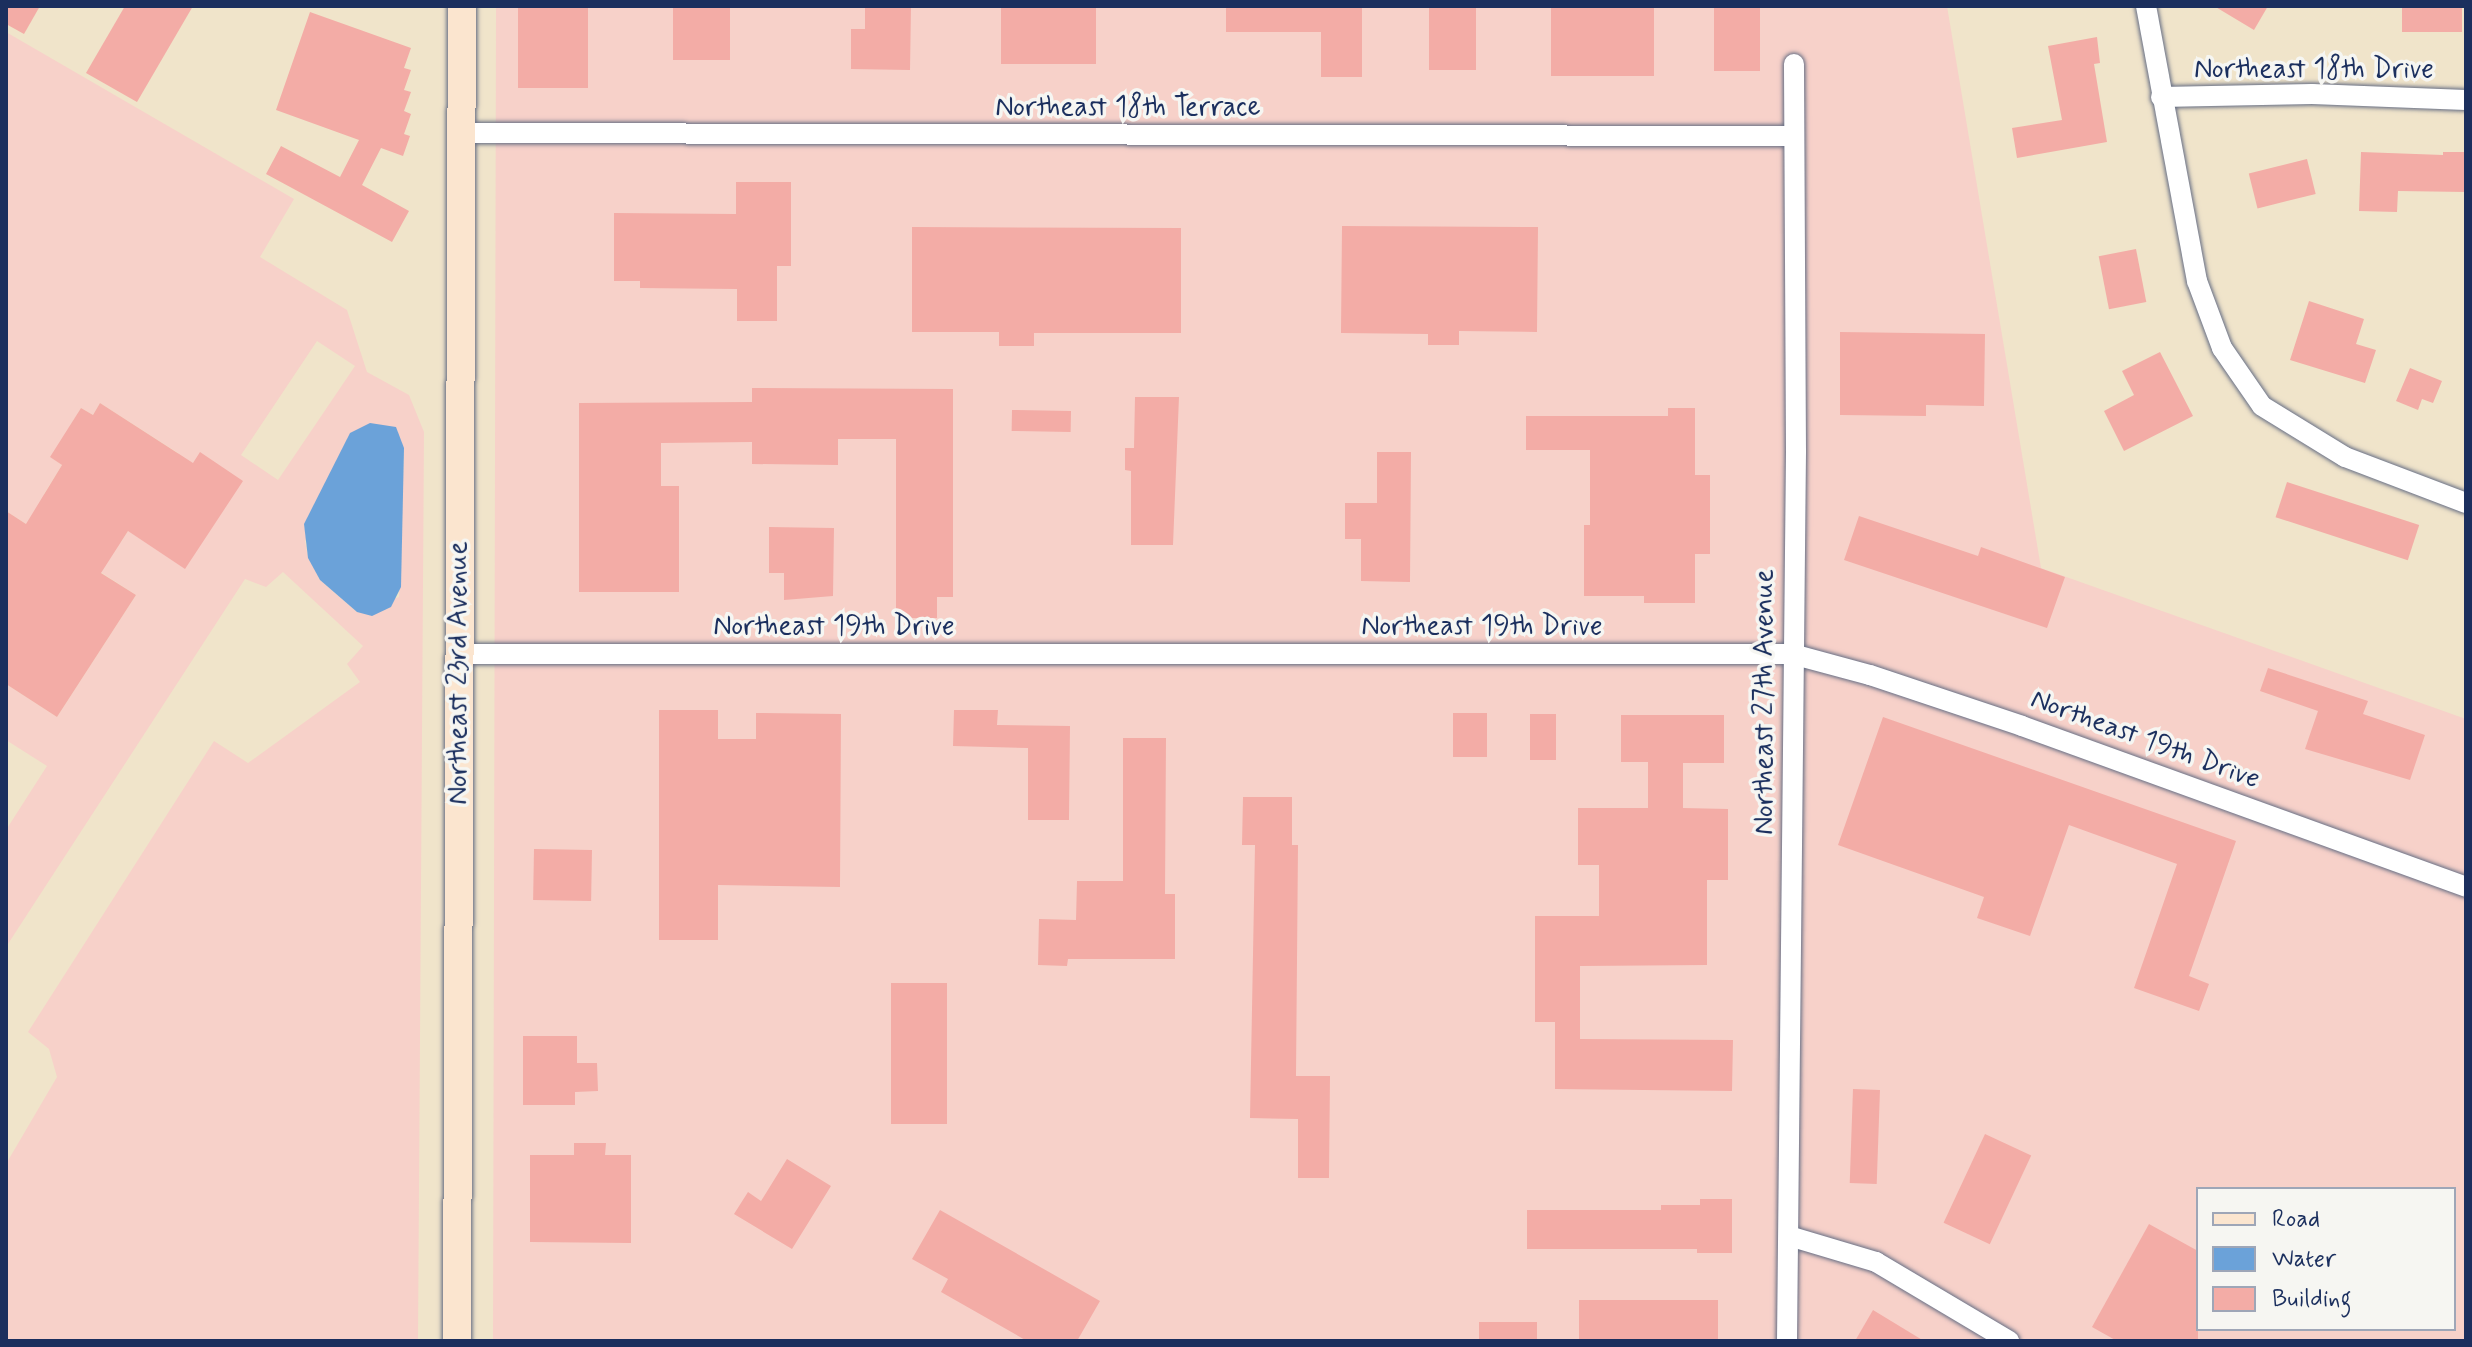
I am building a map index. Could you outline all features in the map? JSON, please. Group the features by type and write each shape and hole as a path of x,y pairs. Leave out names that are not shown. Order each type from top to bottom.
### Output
{"main road":[{"name":"Northeast 23rd Avenue","path":"457,1341 462,6"}],"street":[{"path":"2146,6 2197,281 2222,348 2262,406 2345,457 2466,503"},
{"name":"Northeast 27th Avenue","path":"1787,1341 1796,451 1794,64"},
{"name":"Northeast 18th Drive","path":"2161,97 2312,94 2466,100"},
{"name":"Northeast 18th Terrace","path":"461,133 1794,136"},
{"name":"Northeast 19th Drive","path":"459,654 1792,654 1870,675 2022,726 2466,887"},
{"path":"1789,1236 1876,1262 2009,1341"}],"shaded area":[{"path":"496,6 1947,6 2041,568 2466,719 2466,1341 493,1341"},
{"path":"6,32 294,199 260,257 347,310 367,372 409,395 424,432 418,1341 6,1341 6,1164 57,1077 49,1049 28,1032 214,741 248,763 360,682 347,664 363,646 283,572 266,587 245,579 6,947 6,830 47,766 6,740 6,684 57,717 136,595 6,511","holes":["317,341 355,366 278,480 241,455","100,403 178,453 121,542 44,494 62,465 51,457 81,408 93,415","404,448 399,597 357,612 320,580 308,557 305,541"]}],"water":[{"path":"370,423 396,427 404,448 401,587 391,607 372,616 357,612 320,580 308,558 304,524 350,433"}],"building":[{"path":"6,6 40,6 24,34 6,24"},
{"path":"125,6 193,6 137,102 86,73"},
{"path":"518,6 588,6 588,88 518,88"},
{"path":"673,6 730,6 730,60 673,60"},
{"path":"865,6 911,6 910,70 851,69 851,29 865,29"},
{"path":"1001,6 1096,6 1096,64 1001,64"},
{"path":"1226,6 1362,6 1362,77 1321,77 1321,32 1226,32"},
{"path":"1429,6 1476,6 1476,70 1429,70"},
{"path":"1551,6 1654,6 1654,76 1551,76"},
{"path":"1714,6 1760,6 1760,71 1714,71"},
{"path":"2214,6 2268,6 2254,30"},
{"path":"2402,6 2462,6 2462,32 2402,32"},
{"path":"310,12 411,48 404,68 411,70 404,90 411,92 404,111 411,114 404,134 410,136 403,156 381,148 362,185 409,211 392,242 266,174 281,146 340,177 359,140 276,110"},
{"path":"2097,37 2100,63 2094,64 2107,142 2017,158 2012,128 2062,120 2048,46"},
{"path":"2361,152 2443,155 2443,152 2466,152 2466,192 2398,191 2397,212 2359,211"},
{"path":"2307,159 2316,194 2257,208 2249,174"},
{"path":"736,182 791,182 791,266 777,266 777,321 737,321 737,289 640,288 640,281 614,281 614,213 736,214"},
{"path":"1342,226 1538,227 1537,332 1459,331 1459,345 1428,345 1428,334 1341,333"},
{"path":"912,227 1181,228 1181,333 1034,333 1034,346 999,346 999,332 912,332"},
{"path":"2136,249 2146,302 2109,309 2099,256"},
{"path":"2309,301 2364,319 2356,344 2376,350 2365,383 2290,360"},
{"path":"1840,332 1985,334 1984,406 1926,405 1926,416 1840,415"},
{"path":"2160,352 2193,416 2124,451 2104,411 2134,395 2122,371"},
{"path":"2410,368 2442,381 2433,403 2422,399 2418,410 2396,401"},
{"path":"752,388 953,389 953,597 937,597 937,618 896,618 896,439 838,439 838,465 752,464 752,442 661,443 661,486 679,486 679,592 579,592 579,403 752,402"},
{"path":"1135,397 1179,397 1173,545 1131,545 1131,471 1125,470 1125,448 1134,448"},
{"path":"100,403 193,463 200,452 243,481 185,569 128,531 101,573 136,595 57,717 6,684 6,511 26,524 62,465 50,457 81,408 93,415"},
{"path":"1668,408 1695,408 1695,475 1710,475 1710,554 1695,554 1695,603 1644,603 1644,596 1584,596 1584,525 1590,525 1590,450 1526,450 1526,416 1668,416"},
{"path":"1012,410 1071,411 1071,432 1012,431"},
{"path":"1377,452 1411,452 1410,582 1361,581 1361,539 1345,539 1345,503 1377,503"},
{"path":"2287,482 2419,525 2408,560 2276,517"},
{"path":"1859,516 1978,556 1981,547 2065,577 2047,628 1844,560"},
{"path":"769,527 834,528 833,596 784,600 784,573 769,573"},
{"path":"2268,668 2368,701 2363,714 2425,735 2410,780 2305,749 2318,711 2260,691"},
{"path":"659,710 718,710 718,739 756,739 756,713 841,714 840,887 718,885 718,940 659,940"},
{"path":"954,710 998,710 997,725 1070,726 1069,820 1028,820 1028,748 953,746"},
{"path":"1453,713 1487,713 1487,757 1453,757"},
{"path":"1530,714 1556,714 1556,760 1530,760"},
{"path":"1621,715 1724,715 1724,763 1683,763 1683,808 1728,809 1728,880 1707,880 1707,965 1580,966 1580,1039 1733,1040 1732,1091 1555,1089 1555,1022 1535,1022 1535,916 1599,916 1599,865 1578,865 1578,808 1648,808 1648,762 1621,762"},
{"path":"1883,717 2236,841 2189,976 2209,984 2199,1011 2134,988 2177,864 2069,825 2030,936 1977,918 1984,897 1838,845"},
{"path":"1123,738 1166,738 1165,894 1175,894 1175,959 1068,959 1067,966 1038,965 1039,919 1076,920 1077,881 1123,881"},
{"path":"1243,797 1292,797 1292,845 1298,845 1296,1076 1330,1076 1329,1178 1298,1178 1298,1119 1250,1118 1255,845 1242,845"},
{"path":"534,849 592,850 591,901 533,900"},
{"path":"891,983 947,983 947,1124 891,1124"},
{"path":"523,1036 577,1036 577,1063 597,1063 598,1091 575,1092 575,1105 523,1105"},
{"path":"1853,1089 1880,1090 1877,1184 1850,1183"},
{"path":"1985,1134 2031,1156 1990,1244 1944,1223"},
{"path":"574,1143 606,1143 605,1155 631,1155 631,1243 530,1242 530,1155 574,1155"},
{"path":"787,1159 831,1186 792,1249 734,1214 748,1192 761,1201"},
{"path":"1700,1199 1732,1199 1732,1253 1697,1253 1697,1249 1527,1249 1527,1210 1661,1210 1661,1205 1700,1205"},
{"path":"940,1210 1100,1301 1077,1341 1027,1341 941,1292 948,1279 912,1259"},
{"path":"2149,1224 2196,1250 2198,1341 2117,1341 2092,1327"},
{"path":"1579,1300 1718,1300 1718,1341 1579,1341"},
{"path":"1873,1310 1924,1341 1855,1341"},
{"path":"1479,1322 1537,1322 1537,1341 1479,1341"}]}
